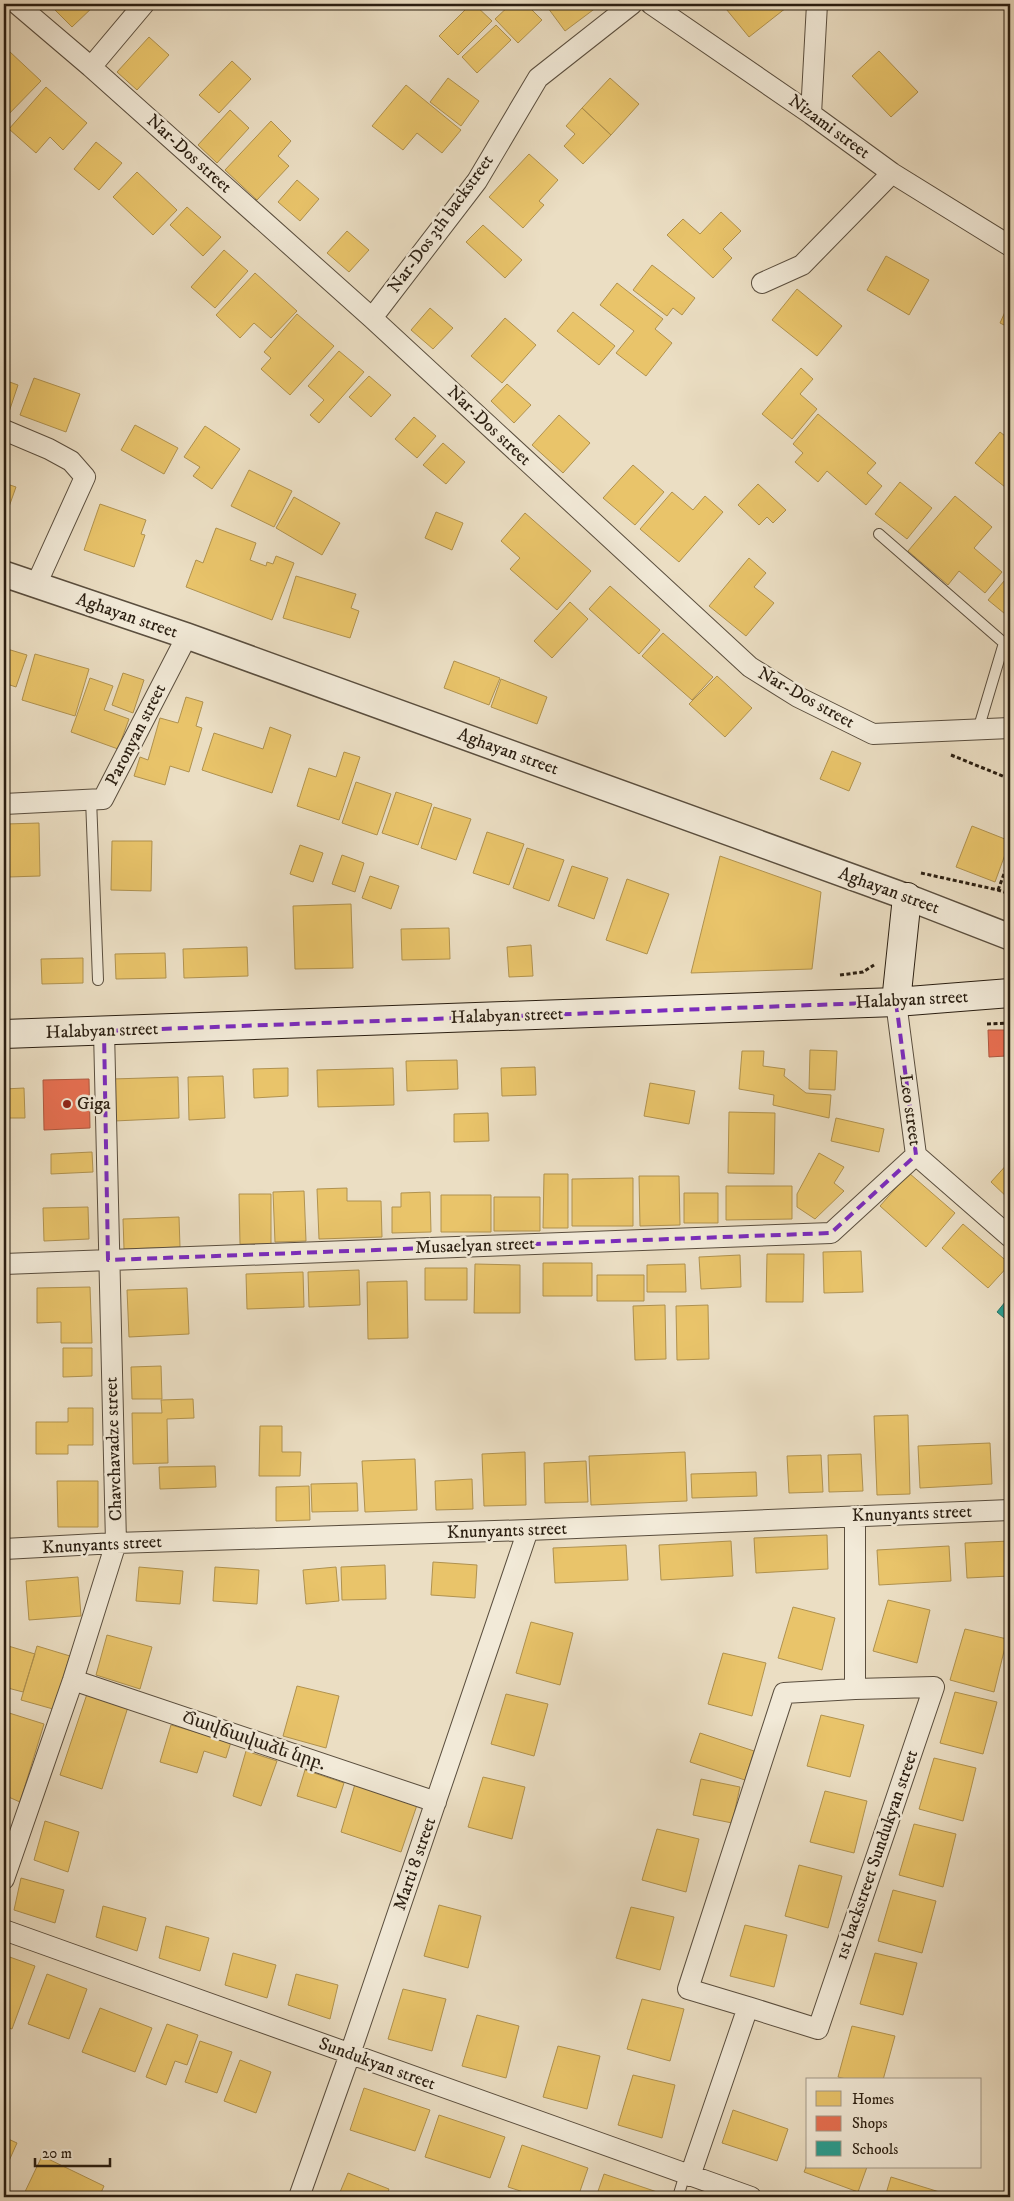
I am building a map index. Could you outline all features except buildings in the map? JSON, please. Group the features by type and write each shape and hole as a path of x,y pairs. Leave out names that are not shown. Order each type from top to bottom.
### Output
{"main road":[{"path":"896,1002 909,884"},
{"name":"Halabyan street","path":"4,1034 896,1002 1010,993"}],"street":[{"name":"Nar-Dos street","path":"17,4 91,67 372,318 750,667 798,697 873,734 1010,728"},
{"path":"91,67 144,4"},
{"name":"Nar-Dos 3th backstreet","path":"372,318 477,181 538,78 632,4"},
{"name":"Nizami street","path":"651,4 811,114 892,173 1010,246"},
{"path":"811,114 817,4"},
{"path":"762,282 802,265 892,173"},
{"path":"4,430 49,449 71,461 85,477 36,585"},
{"name":"Aghayan street","path":"4,574 909,884 1010,937"},
{"name":"Paronyan street","path":"4,804 103,799 187,636"},
{"name":"Leo street","path":"896,1002 916,1155 1010,1237"},
{"name":"Chavchavadze street","path":"4,1879 73,1680 116,1543 104,1031"},
{"name":"Musaelyan street","path":"4,1264 831,1233 916,1155"},
{"name":"Knunyants street","path":"4,1549 116,1543 528,1530 1010,1510"},
{"path":"855,1517 855,1688"},
{"name":"Marti 8 street","path":"299,2197 350,2054 528,1530"},
{"name":"Ճավճավաձե նրբ.","path":"73,1680 436,1802"},
{"name":"1st backstreet Sundukyan street","path":"934,1687 818,2029 688,1989 784,1693 855,1688 934,1687"},
{"name":"Sundukyan street","path":"4,1930 751,2197"},
{"path":"688,2175 748,2007"}],"lane":[{"path":"879,534 1004,643 978,730"},
{"path":"91,799 98,980"},
{"path":"678,2197 688,2175"}],"path":[{"path":"935,731 936,748 1010,779"},
{"path":"998,890 1010,858"},
{"path":"909,884 998,890 1010,894"}],"highlighted area":[{"path":"896,1002 916,1155 831,1233 108,1260 104,1031"}],"place":[{"name":"Giga","path":"67,1104"}]}
